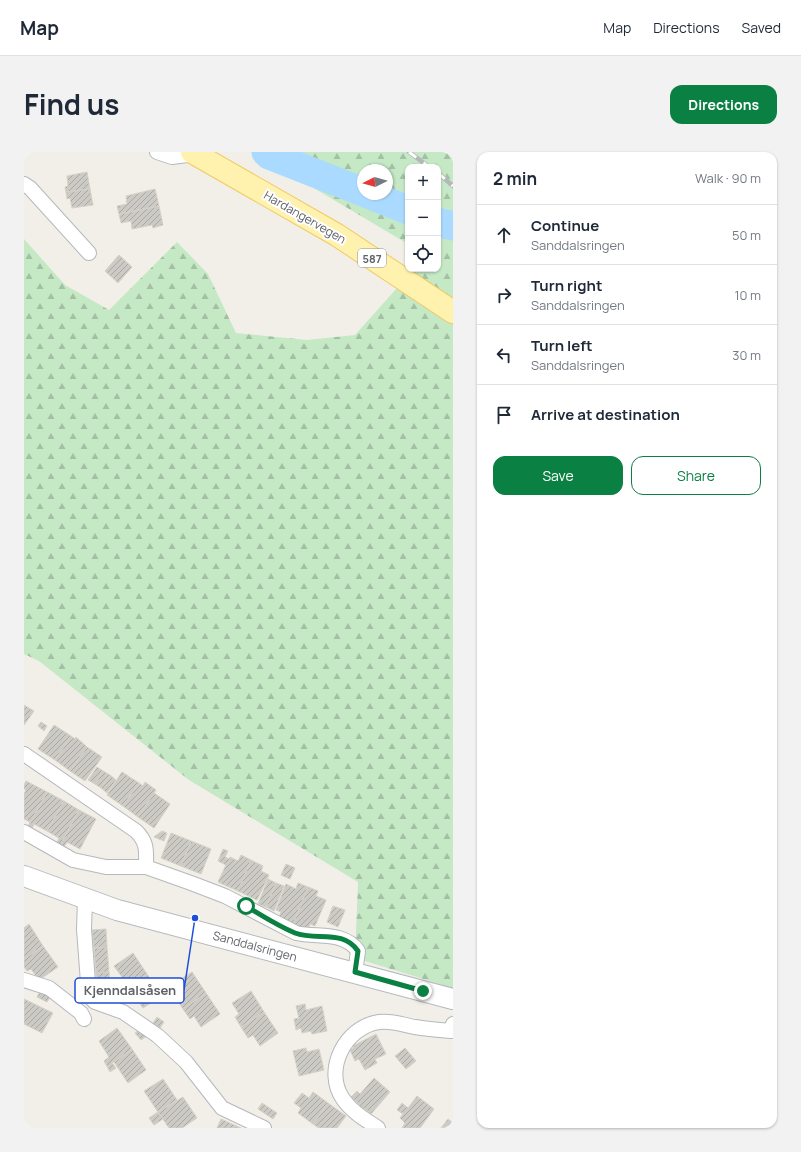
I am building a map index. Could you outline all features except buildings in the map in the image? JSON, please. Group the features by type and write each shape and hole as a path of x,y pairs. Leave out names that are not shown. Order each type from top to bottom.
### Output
{"main road":[{"name":"Hardangervegen","path":"194,153 337,235 453,312"},
{"name":"Sanddalsringen","path":"24,876 117,910 453,999"}],"street":[{"name":"Hardangervegen","path":"157,152 172,157 194,153"},
{"path":"24,184 30,188 89,252"},
{"path":"24,754 136,831 143,838 146,847 146,867"},
{"name":"Sanddalsringen","path":"24,832 73,860 106,867 146,867 225,896 296,933 346,939 353,944 358,951 355,972"},
{"path":"85,899 84,929 89,996 95,1002 123,1012 153,1032 186,1062 222,1108 264,1128"},
{"path":"24,980 49,988 81,1013 84,1019"},
{"path":"378,1128 351,1109 342,1098 338,1089 336,1066 339,1054 346,1043 361,1029 379,1022 391,1022 415,1027 452,1029"}],"green space":[{"path":"253,152 453,152 453,988 355,958 358,882 189,780 39,661 24,654 24,239 65,285 109,310 177,242 208,274 236,333 307,340 355,335 411,272 441,272 441,164 405,164 405,242"}],"waterway":[{"path":"266,152 269,155 357,190"},
{"path":"383,200 405,209"},
{"path":"441,223 453,226"}],"railway":[{"path":"409,152 425,164"},
{"path":"441,176 453,186"}],"place":[{"name":"Kjenndalsåsen","path":"195,918"}],"route":[{"path":"246,906 296,933 309,936 338,937 346,939 353,944 358,951 355,972 423,991"}]}
